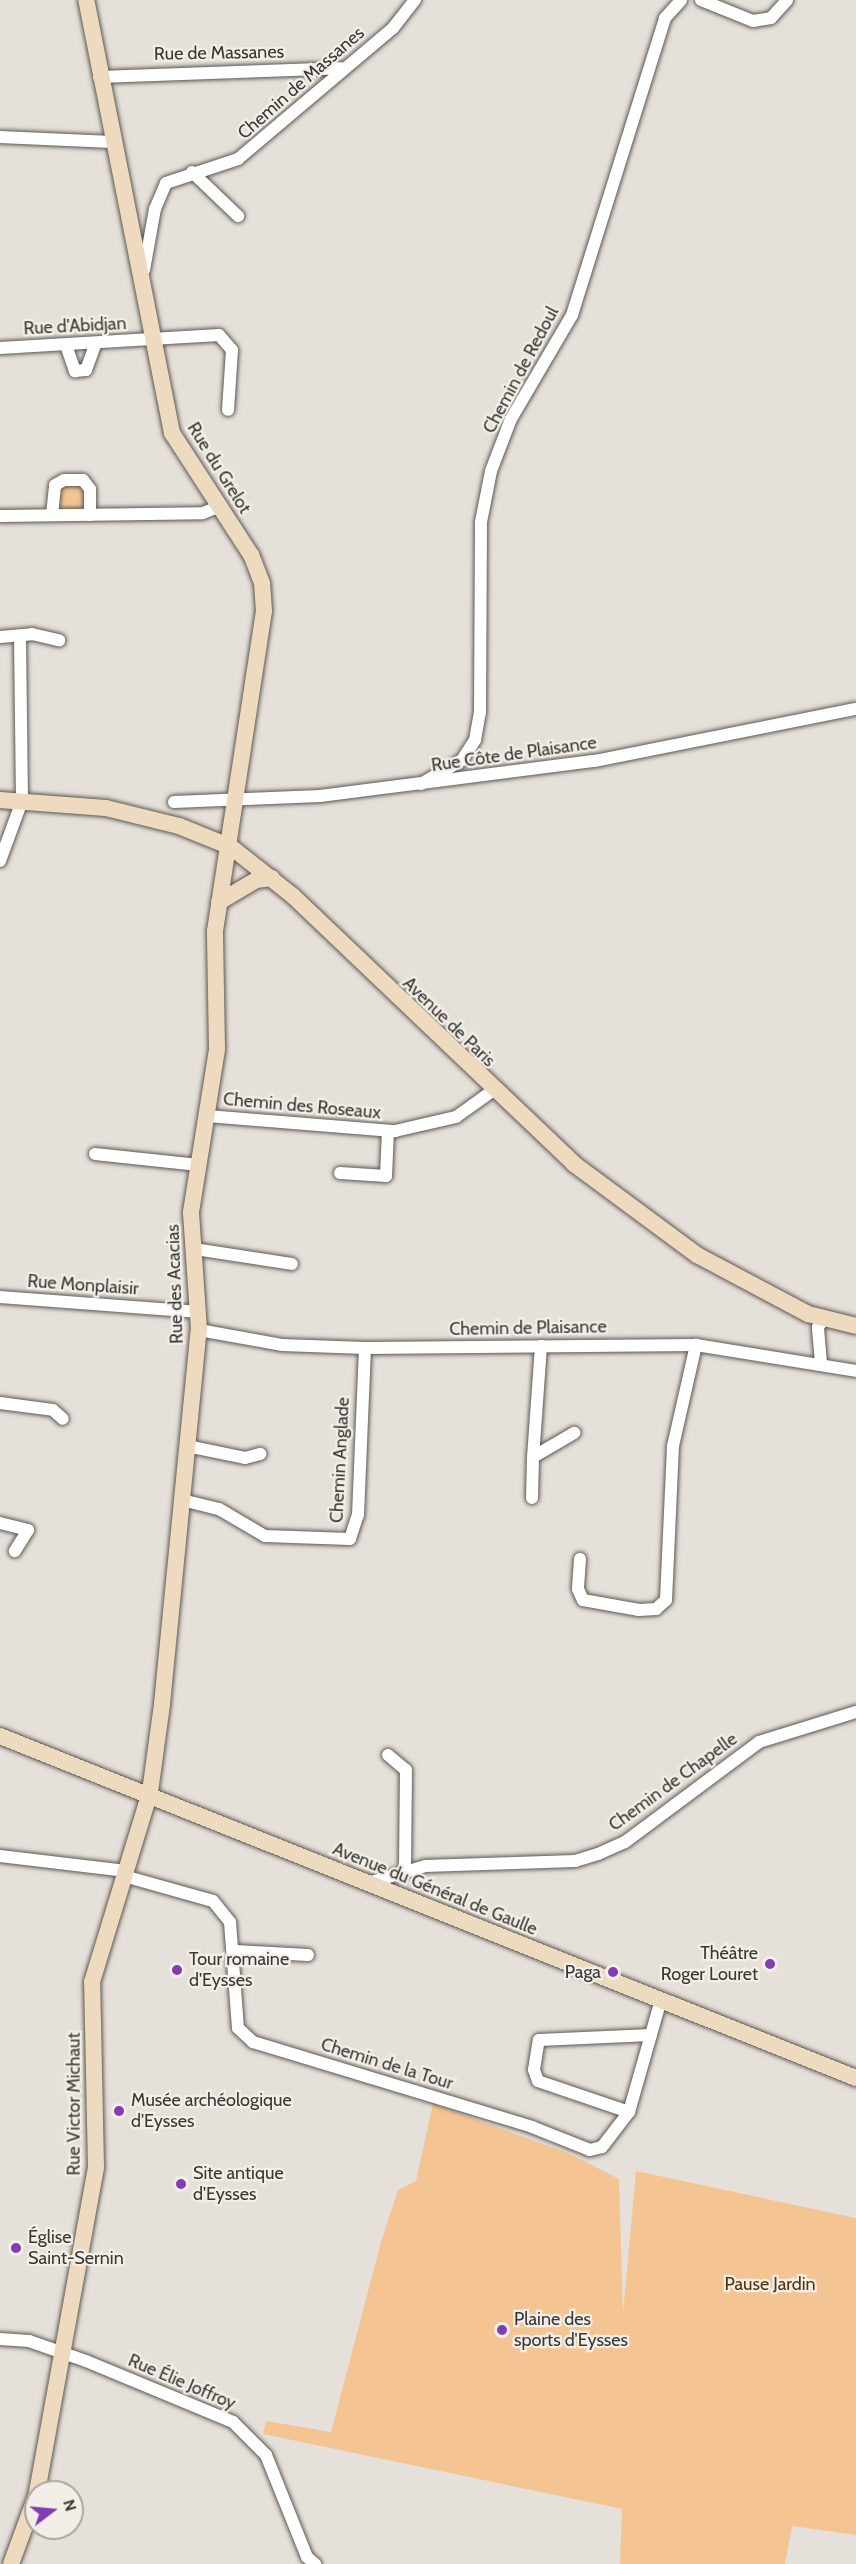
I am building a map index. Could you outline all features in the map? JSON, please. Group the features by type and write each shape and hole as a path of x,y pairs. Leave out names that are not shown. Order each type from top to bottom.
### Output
{"street":[{"name":"Rue du Grelot","path":"86,0 99,77 172,433 254,562 264,598 231,847"},
{"name":"Chemin de Massanes","path":"142,292 155,209 166,183 192,172 238,159 341,68 393,28 415,0"},
{"name":"Chemin de Redoul","path":"421,784 462,760 475,740 480,713 481,522 491,471 511,419 572,315 665,18 681,0"},
{"path":"701,0 753,21 771,18 787,0"},
{"name":"Rue de Massanes","path":"99,77 341,68"},
{"path":"0,137 112,142"},
{"path":"192,172 238,216"},
{"name":"Rue d'Abidjan","path":"1,352 152,339 225,337 232,350 228,410"},
{"path":"66,345 75,371 86,370 96,343"},
{"path":"52,515 55,485 83,480 90,489 90,515"},
{"path":"0,516 203,513 218,507"},
{"path":"0,861 22,801 20,636"},
{"path":"0,637 20,636 59,640"},
{"name":"Rue Côte de Plaisance","path":"174,802 238,803 421,784 656,751 856,709"},
{"name":"Avenue de Paris","path":"0,800 106,808 203,836 231,847 272,878 492,1091 574,1164 697,1255 824,1319 856,1326"},
{"path":"203,836 226,825 238,803"},
{"name":"Rue des Acacias","path":"150,1792 199,1330 192,1212 217,1049 219,902 231,847"},
{"path":"219,902 256,880 272,878"},
{"name":"Chemin des Roseaux","path":"207,1116 388,1131 456,1117 492,1091"},
{"path":"340,1173 386,1176 388,1131"},
{"path":"95,1154 198,1165"},
{"path":"195,1249 292,1264"},
{"name":"Rue Monplaisir","path":"0,1297 199,1312"},
{"path":"821,1363 818,1327 824,1319"},
{"name":"Chemin de Plaisance","path":"199,1330 282,1345 365,1348 696,1345 821,1363 856,1371"},
{"path":"580,1559 578,1589 583,1600 647,1610 666,1600 673,1446 696,1345"},
{"path":"532,1498 542,1346"},
{"name":"Chemin Anglade","path":"182,1500 219,1509 265,1536 350,1539 358,1515 365,1348"},
{"path":"0,1403 53,1410 63,1419"},
{"path":"533,1457 574,1433"},
{"path":"187,1446 245,1458 260,1454"},
{"path":"0,1523 28,1530 15,1551"},
{"name":"Chemin de Chapelle","path":"368,1883 405,1870 575,1861 598,1854 625,1842 759,1742 856,1712"},
{"name":"Avenue du Général de Gaulle","path":"0,1736 150,1792 368,1883 856,2078"},
{"path":"387,1755 406,1770 405,1870"},
{"name":"Rue Victor Michaut","path":"39,2480 96,2167 92,1982 150,1792"},
{"name":"Chemin de la Tour","path":"0,1856 125,1874 213,1901 230,1922 235,1951 238,2028 253,2042 532,2127 590,2150 603,2147 629,2112"},
{"path":"235,1951 308,1955"},
{"path":"651,2035 539,2040 534,2070 538,2081 629,2112 651,2035 661,2000"},
{"name":"Rue Élie Joffroy","path":"0,2339 29,2341 62,2352 233,2422 266,2455 307,2557 315,2564"},
{"name":"Rue Victor Michaut","path":"11,2564 24,2528"}],"green space":[{"path":"72,484 82,488 86,498 82,508 72,512 62,508 58,498 62,488"},
{"name":"Plaine des sports d'Eysses","path":"433,2104 570,2154 619,2179 623,2313 636,2171 856,2218 856,2535 792,2526 785,2564 620,2564 622,2509 263,2434 266,2421 331,2432 381,2242 398,2190 416,2181"}],"place":[{"name":"Théâtre Roger Louret","path":"770,1964"},
{"name":"Tour romaine d'Eysses","path":"177,1970"},
{"name":"Paga","path":"613,1972"},
{"name":"Musée archéologique d'Eysses","path":"119,2111"},
{"name":"Site antique d'Eysses","path":"181,2184"},
{"name":"Église Saint-Sernin","path":"16,2248"},
{"name":"Plaine des sports d'Eysses","path":"502,2330"}],"park label":[{"name":"Pause Jardin","path":"770,2284"}]}
